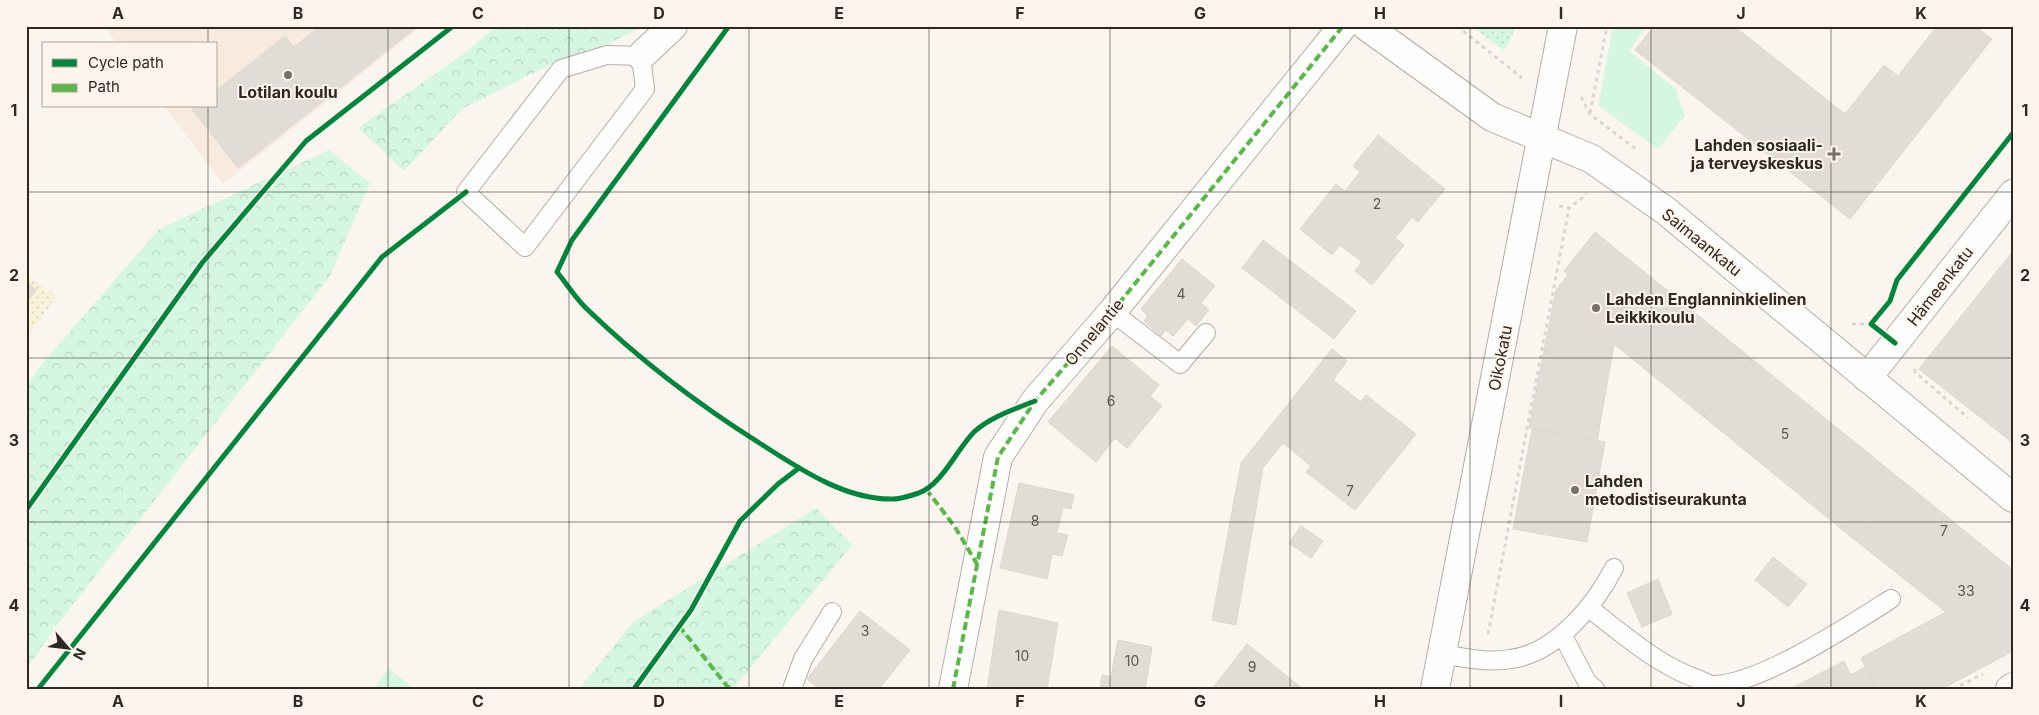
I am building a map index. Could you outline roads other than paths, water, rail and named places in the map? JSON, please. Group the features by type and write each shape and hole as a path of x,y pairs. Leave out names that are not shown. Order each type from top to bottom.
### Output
{"street":[{"path":"641,56 673,26"},
{"name":"Onnelantie","path":"953,689 998,457 1035,401 1112,312 1343,26"},
{"name":"Saimaankatu","path":"1366,26 1492,117 1592,158 1666,212 2013,498"},
{"name":"Oikokatu","path":"1435,689 1563,26"},
{"name":"Hämeenkatu","path":"1868,378 2013,194"}],"lane":[{"path":"607,55 641,56 645,89 525,247 466,192 561,69 607,55"},
{"path":"1112,312 1180,364 1206,333"},
{"path":"1442,654 1482,661 1513,659 1536,650 1562,634 1589,608 1614,568"},
{"path":"1589,608 1653,658 1687,676 1713,685 1753,677 1834,634 1891,599"},
{"path":"792,689 803,659 832,612"},
{"path":"1562,634 1587,682 1595,689"}],"place":[{"name":"Lotilan koulu","path":"288,75"},
{"name":"Lahden sosiaali- ja terveyskeskus","path":"1834,154"},
{"name":"Lahden Englanninkielinen Leikkikoulu","path":"1596,308"},
{"name":"Lahden metodistiseurakunta","path":"1575,490"}]}
